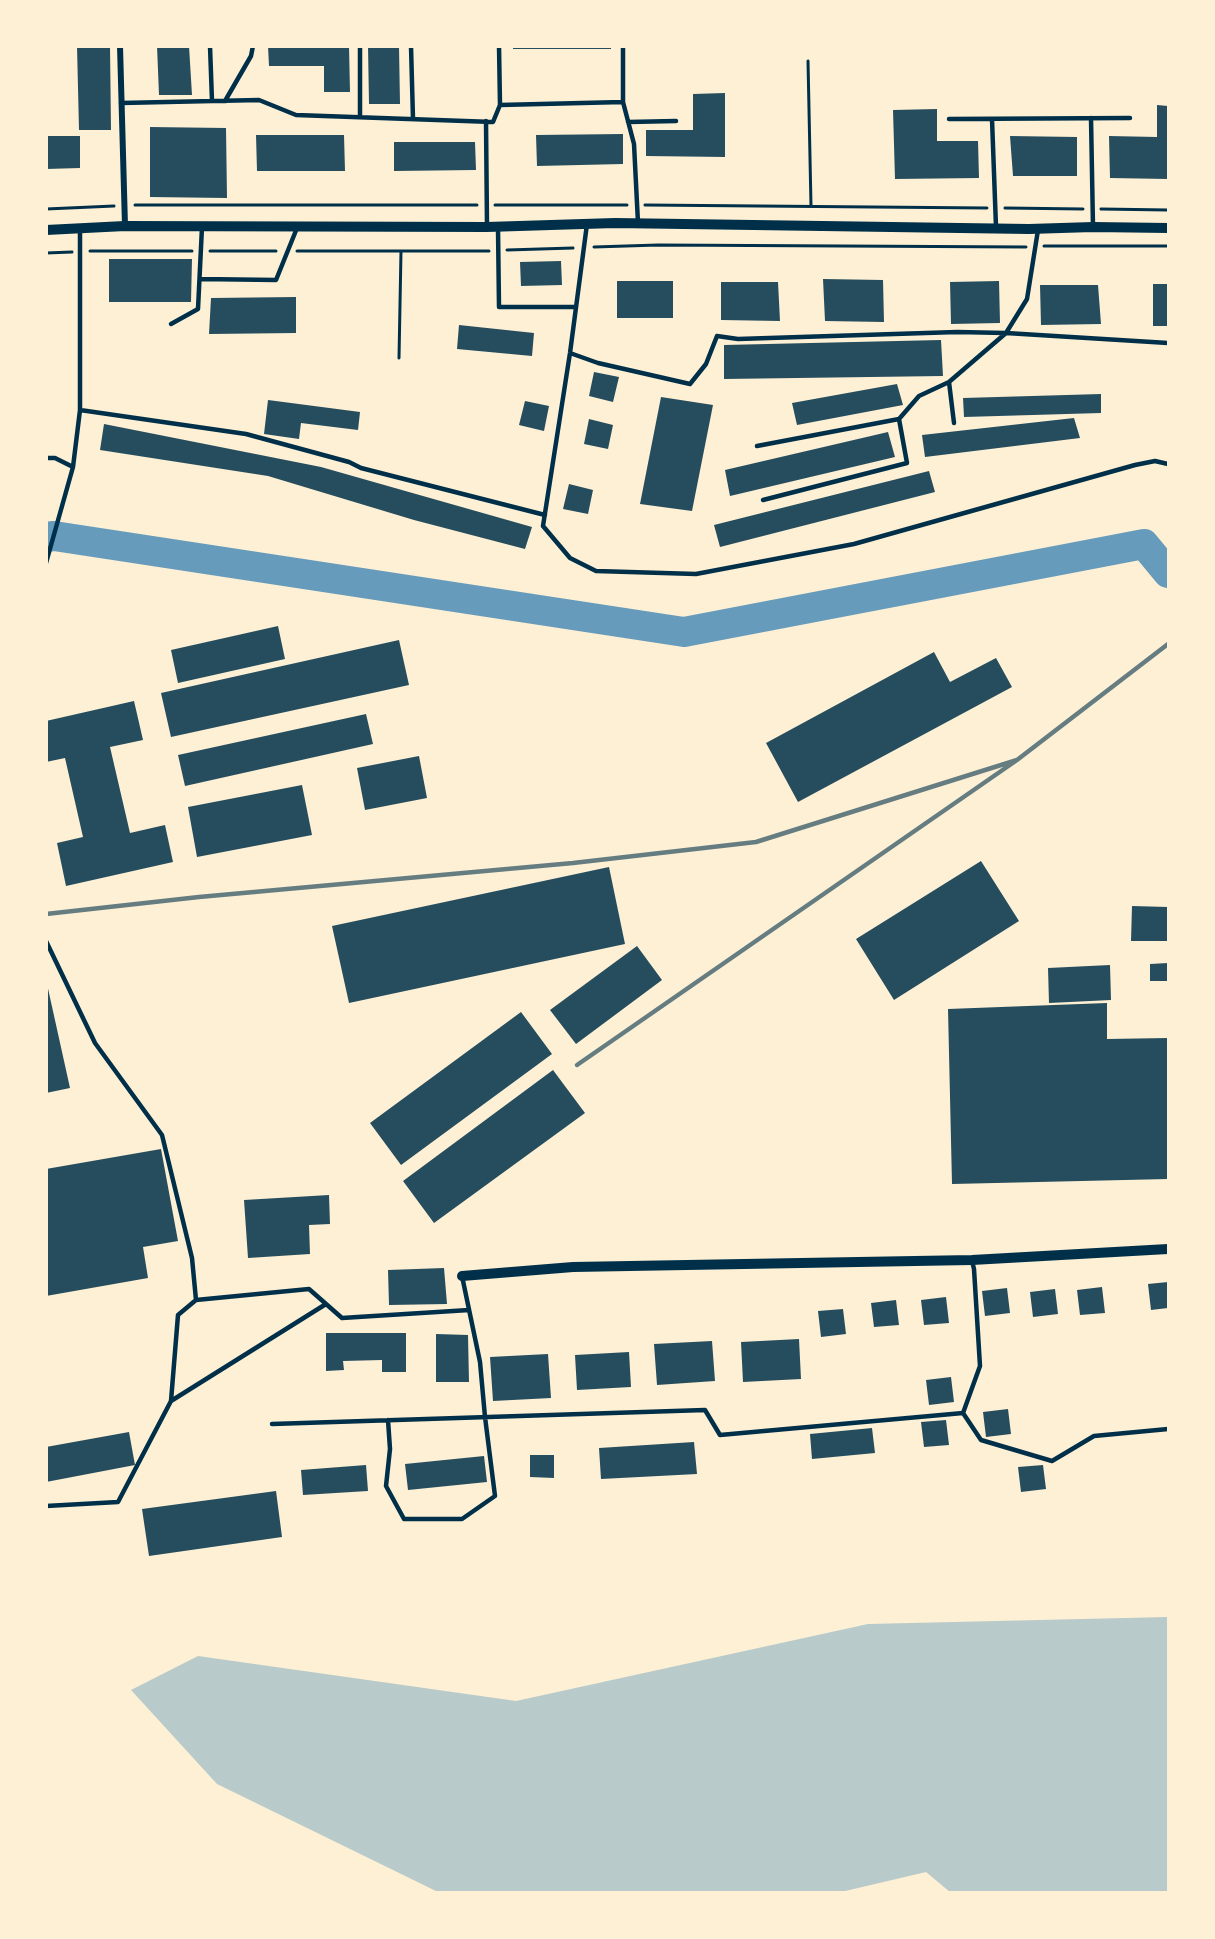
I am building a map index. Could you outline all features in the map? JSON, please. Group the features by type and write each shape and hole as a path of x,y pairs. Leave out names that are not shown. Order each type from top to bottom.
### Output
{"street":[{"path":"120,46 125,226"},
{"path":"46,230 125,226 493,227 638,223 1038,229 1168,228"},
{"path":"462,1276 573,1268 972,1260 1168,1249"}],"lane":[{"path":"210,46 212,101"},
{"path":"225,101 251,56 253,46"},
{"path":"360,46 360,117"},
{"path":"411,46 413,119"},
{"path":"121,103 259,100 296,115 493,122 500,105 499,46"},
{"path":"623,46 623,102 634,144 638,223"},
{"path":"500,105 623,102"},
{"path":"1092,118 1093,227"},
{"path":"949,119 1130,118"},
{"path":"992,119 996,228"},
{"path":"486,122 487,205 499,251 499,307 576,307"},
{"path":"628,122 676,122"},
{"path":"587,224 543,526 570,558 596,571 696,574 854,544 1135,465 1155,461 1168,464"},
{"path":"171,324 198,309 202,227"},
{"path":"200,279 276,280 297,227"},
{"path":"46,563 73,467 80,410 80,228"},
{"path":"757,446 899,419 919,396 949,382 1006,333 1027,299 1038,229"},
{"path":"570,353 598,363 690,384 706,364 717,336 738,339 957,332 1168,343"},
{"path":"949,382 954,423"},
{"path":"80,410 246,434 349,462 361,468 545,515"},
{"path":"763,500 907,464 899,419"},
{"path":"46,458 55,458 73,467"},
{"path":"46,941 95,1043 162,1135 192,1258 196,1300"},
{"path":"963,1413 980,1366 972,1260"},
{"path":"388,1420 390,1449 386,1486 404,1520 462,1520 495,1496 484,1417 480,1362 462,1276"},
{"path":"46,1506 118,1502 171,1401 178,1315 196,1300 309,1289 342,1318 469,1310"},
{"path":"171,1401 326,1304"},
{"path":"272,1424 705,1410 720,1435 963,1413"},
{"path":"963,1413 981,1440 1052,1461 1094,1436 1168,1429"}],"path":[{"path":"808,61 811,206"},
{"path":"46,209 125,205 637,205 1168,210"},
{"path":"499,251 658,245 892,247"},
{"path":"46,253 80,251"},
{"path":"399,357 401,251"}],"shaded area":[{"path":"1168,1617 1168,1892 950,1892 926,1872 841,1892 438,1892 217,1784 131,1690 198,1656 516,1701 868,1624"}],"building":[{"path":"77,46 110,46 111,130 79,130"},
{"path":"157,46 189,46 192,95 159,95"},
{"path":"268,46 349,46 350,92 324,92 324,66 269,66"},
{"path":"368,46 399,46 400,104 369,104"},
{"path":"513,46 611,46 611,49 513,49"},
{"path":"725,93 725,157 646,156 646,130 693,130 693,94"},
{"path":"1157,105 1168,106 1168,179 1110,178 1109,136 1157,137"},
{"path":"937,109 937,141 978,141 979,178 895,179 893,110"},
{"path":"150,127 226,128 227,198 150,197"},
{"path":"623,134 623,164 537,166 536,135"},
{"path":"256,135 344,135 345,171 257,171"},
{"path":"46,136 80,136 80,168 46,169"},
{"path":"1010,136 1077,137 1077,176 1013,176"},
{"path":"394,142 475,142 476,170 394,171"},
{"path":"109,259 192,259 191,302 109,302"},
{"path":"561,261 562,285 521,286 520,262"},
{"path":"823,279 883,280 884,322 825,321"},
{"path":"617,281 673,281 673,318 617,318"},
{"path":"999,281 1000,323 951,324 950,282"},
{"path":"721,282 778,282 780,321 721,320"},
{"path":"1153,284 1168,284 1168,326 1153,326"},
{"path":"1040,285 1098,285 1101,324 1041,325"},
{"path":"296,297 296,333 209,334 211,298"},
{"path":"459,325 534,333 532,356 457,349"},
{"path":"941,340 943,376 724,379 724,345"},
{"path":"594,372 619,377 613,402 589,396"},
{"path":"897,384 903,405 797,425 792,403"},
{"path":"1101,394 1101,413 964,417 963,398"},
{"path":"661,397 713,405 692,511 640,504"},
{"path":"268,400 360,412 358,430 301,423 299,439 264,434"},
{"path":"525,401 549,406 544,431 519,425"},
{"path":"1074,418 1080,438 925,457 922,435"},
{"path":"589,419 613,425 608,449 584,444"},
{"path":"104,424 321,467 532,527 525,549 414,520 268,476 100,450"},
{"path":"888,432 895,457 730,496 725,470"},
{"path":"929,471 935,492 720,547 714,525"},
{"path":"569,484 593,490 588,514 563,509"},
{"path":"278,626 285,659 178,683 171,650"},
{"path":"399,640 409,685 171,737 161,693"},
{"path":"934,652 950,682 996,658 1012,687 798,802 766,743"},
{"path":"134,701 143,740 110,747 130,833 165,825 173,862 66,886 57,843 83,837 65,758 46,762 46,721"},
{"path":"366,714 373,744 185,786 178,755"},
{"path":"419,756 427,798 365,810 357,768"},
{"path":"302,785 312,835 197,857 188,807"},
{"path":"981,861 1019,921 894,1000 856,939"},
{"path":"609,867 625,944 349,1003 332,926"},
{"path":"1132,906 1168,907 1168,941 1131,941"},
{"path":"637,946 662,980 576,1044 550,1010"},
{"path":"1168,963 1168,981 1150,981 1150,964"},
{"path":"1110,965 1111,1000 1049,1003 1048,968"},
{"path":"46,985 70,1088 46,1093"},
{"path":"1107,1003 1107,1039 1168,1038 1168,1179 952,1184 948,1009"},
{"path":"521,1012 552,1054 401,1165 370,1123"},
{"path":"553,1070 585,1113 434,1223 403,1181"},
{"path":"161,1149 178,1241 143,1247 148,1278 46,1296 46,1169"},
{"path":"329,1195 330,1224 309,1225 310,1254 248,1258 244,1200"},
{"path":"444,1268 447,1304 389,1305 388,1270"},
{"path":"1168,1282 1168,1308 1151,1310 1148,1284"},
{"path":"1102,1287 1105,1313 1080,1315 1077,1290"},
{"path":"1007,1288 1010,1313 985,1316 982,1291"},
{"path":"1055,1289 1058,1314 1033,1317 1030,1292"},
{"path":"946,1297 949,1323 924,1325 921,1300"},
{"path":"896,1300 899,1325 874,1327 871,1303"},
{"path":"843,1309 846,1334 821,1337 818,1311"},
{"path":"326,1333 406,1333 406,1372 382,1372 382,1360 343,1361 344,1370 326,1371"},
{"path":"436,1334 468,1335 469,1382 436,1382"},
{"path":"799,1339 801,1379 743,1382 741,1342"},
{"path":"712,1341 715,1381 657,1385 654,1344"},
{"path":"629,1352 631,1387 577,1390 575,1355"},
{"path":"548,1354 551,1398 493,1401 490,1357"},
{"path":"951,1377 954,1402 929,1405 926,1380"},
{"path":"1008,1409 1011,1434 986,1437 983,1412"},
{"path":"946,1420 949,1445 924,1447 921,1422"},
{"path":"872,1428 875,1453 812,1459 810,1434"},
{"path":"129,1432 135,1465 46,1482 46,1447"},
{"path":"694,1442 697,1474 601,1479 599,1448"},
{"path":"530,1455 554,1455 554,1478 530,1477"},
{"path":"484,1456 487,1482 408,1490 405,1464"},
{"path":"366,1465 368,1491 303,1495 301,1470"},
{"path":"1043,1465 1046,1489 1021,1492 1018,1467"},
{"path":"276,1491 282,1537 149,1556 142,1509"}],"waterway":[{"path":"46,537 54,536 684,632 1144,544 1168,573"}],"railway":[{"path":"577,1065 1017,760 1168,644"},
{"path":"46,914 199,897 573,863 756,842 1017,760"}]}
